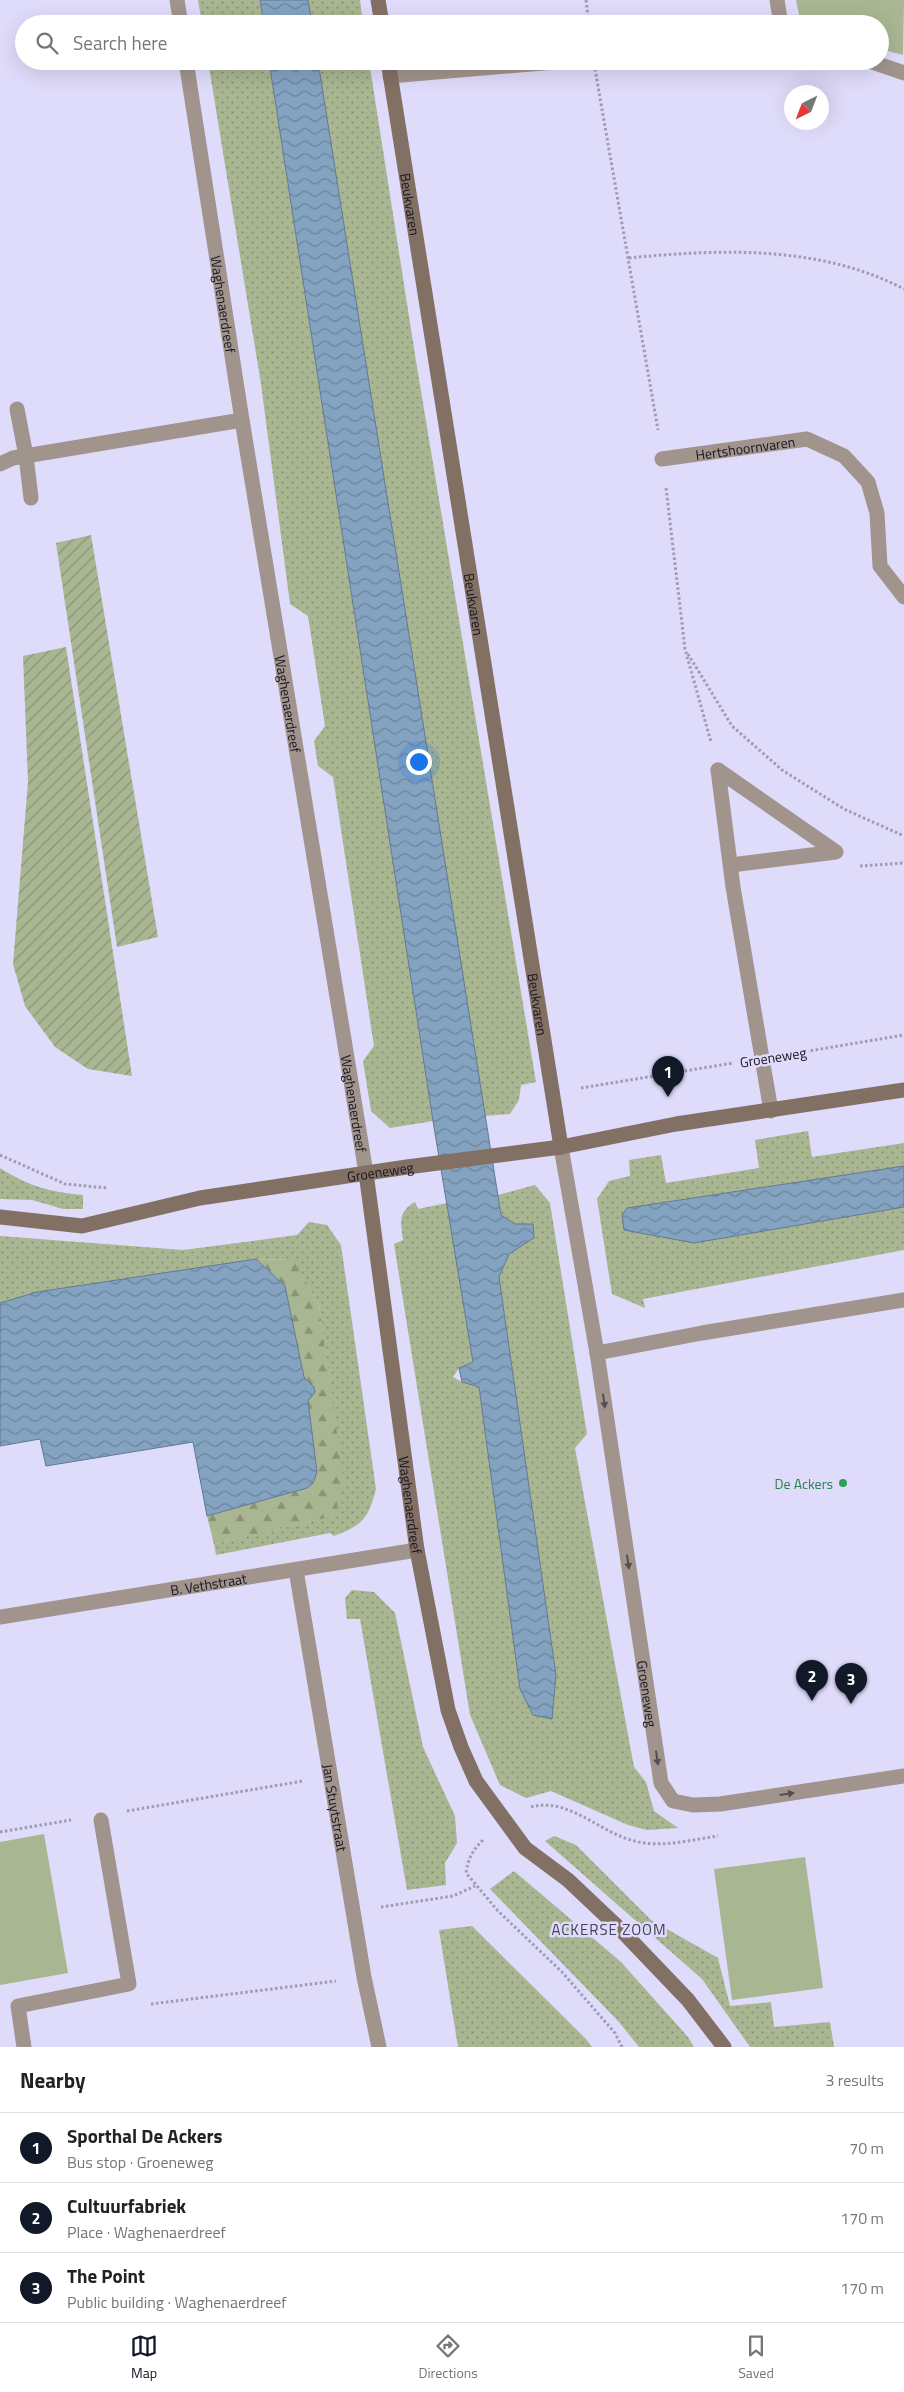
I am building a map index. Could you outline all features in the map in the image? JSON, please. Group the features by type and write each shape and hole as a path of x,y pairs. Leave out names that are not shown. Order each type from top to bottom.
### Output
{"street":[{"path":"177,0 180,15"},
{"path":"378,0 380,15"},
{"path":"777,0 780,15"},
{"path":"889,68 904,73"},
{"name":"Waghenaerdreef","path":"187,70 242,420 366,1174 417,1550 448,1710 476,1781 525,1848 568,1880 622,1931 688,2000 724,2047"},
{"name":"Beukvaren","path":"389,70 561,1147"},
{"path":"17,409 26,456 31,498"},
{"path":"0,464 13,458 242,420"},
{"name":"Hertshoornvaren","path":"662,459 807,439 844,456 868,482 877,513 880,566 904,597"},
{"path":"718,770 731,865 771,1111"},
{"path":"718,770 836,852 731,865"},
{"name":"Groeneweg","path":"0,1216 82,1226 200,1198 407,1167 561,1147 676,1124 904,1090"},
{"name":"Groeneweg","path":"561,1147 597,1353 661,1783 673,1801 693,1805 720,1804 904,1776"},
{"path":"597,1353 702,1333 904,1300"},
{"name":"B. Vethstraat","path":"0,1617 417,1550"},
{"name":"Jan Stuytstraat","path":"296,1570 364,1977 378,2047"},
{"path":"24,2047 18,2006 129,1984 101,1820"}],"path":[{"path":"586,0 588,15"},
{"path":"596,70 662,459 685,649 718,770"},
{"path":"629,258 692,252 767,253 819,259 889,281 904,288"},
{"path":"685,649 732,726 782,770 844,810 904,836"},
{"name":"Groeneweg","path":"552,1093 904,1036"},
{"path":"0,1155 65,1184 113,1189"},
{"path":"119,1812 331,1777"},
{"path":"622,2047 614,2033 562,1972 474,1886 466,1873 468,1860 474,1849 503,1820 524,1809 542,1804 559,1806 630,1840 658,1845 727,1834"},
{"path":"0,1832 73,1820"},
{"path":"353,1911 454,1896 474,1886"},
{"path":"129,1984 148,2005 364,1977"}],"green space":[{"path":"198,0 260,0 262,15 200,15"},
{"path":"308,0 360,0 362,15 310,15"},
{"path":"796,0 904,0 903,55 889,51 889,15 799,15"},
{"path":"209,70 270,70 433,1121 390,1128 371,1111 363,1061 374,1046 333,777 318,766 314,741 325,726 308,616 290,604 261,384"},
{"path":"319,70 370,70 416,361 536,1082 521,1085 519,1100 510,1114 485,1116"},
{"path":"91,535 158,937 117,947 56,543"},
{"path":"66,647 132,1076 88,1069 55,1047 25,1006 13,964 28,782 23,656"},
{"path":"808,1131 812,1157 904,1143 904,1166 627,1208 694,1243 904,1207 904,1250 643,1299 645,1308 612,1294 597,1199 609,1181 630,1176 629,1160 661,1155 666,1183 759,1168 755,1140"},
{"path":"0,1168 40,1187 83,1195 83,1209 63,1209 32,1200 0,1199"},
{"path":"535,1185 550,1203 587,1434 575,1448 634,1767 646,1782 654,1811 678,1828 647,1830 628,1825 551,1791 526,1798 500,1785 470,1715 394,1244 403,1240 402,1218 409,1206 415,1202 418,1209 447,1203 473,1362 459,1368 453,1377 479,1387 520,1689 556,1675 499,1277 509,1254 534,1238 533,1225 515,1224 501,1215 498,1195"},
{"path":"309,1222 327,1225 341,1245 376,1489 363,1520 344,1532 334,1536 330,1533 216,1555 214,1544 333,1516 343,1483 319,1305 293,1260 256,1259 37,1292 0,1303 0,1236 183,1250 297,1235"},
{"path":"256,1259 294,1260 319,1305 344,1483 334,1516 214,1544 207,1516 307,1488 313,1483 317,1472 308,1401 314,1387 304,1377 285,1286"},
{"path":"352,1590 374,1592 395,1613 423,1747 455,1816 457,1843 445,1863 446,1885 407,1890 360,1619 347,1619 345,1598"},
{"path":"44,1834 68,1973 0,1985 0,1842"},
{"path":"554,1836 576,1845 651,1920 718,1958 730,2006 771,2002 774,2027 830,2022 834,2047 750,2047 702,1979 545,1841"},
{"path":"805,1857 823,1988 732,2000 714,1869"},
{"path":"514,1871 621,1962 688,2037 694,2047 639,2047 619,2022 490,1889"},
{"path":"472,1926 592,2047 458,2047 439,1930"}],"water":[{"path":"260,0 308,0 310,15 262,15"},
{"path":"270,70 319,70 501,1215 515,1224 533,1224 534,1238 509,1254 499,1277 556,1675 552,1719 533,1715 520,1689 479,1387 462,1382 459,1368 473,1362 433,1121"},
{"path":"904,1166 904,1207 694,1243 624,1230 622,1215 627,1208"},
{"path":"256,1259 285,1286 304,1377 314,1387 315,1392 308,1401 317,1472 313,1483 307,1488 207,1516 193,1442 46,1466 40,1439 0,1446 0,1303 37,1292"}],"place":[{"name":"Sporthal De Ackers","path":"668,1097"},
{"name":"De Ackers","path":"843,1483"},
{"name":"Cultuurfabriek","path":"812,1701"},
{"name":"The Point","path":"851,1704"}],"district":[{"name":"ACKERSE ZOOM","path":"609,1929"}]}
